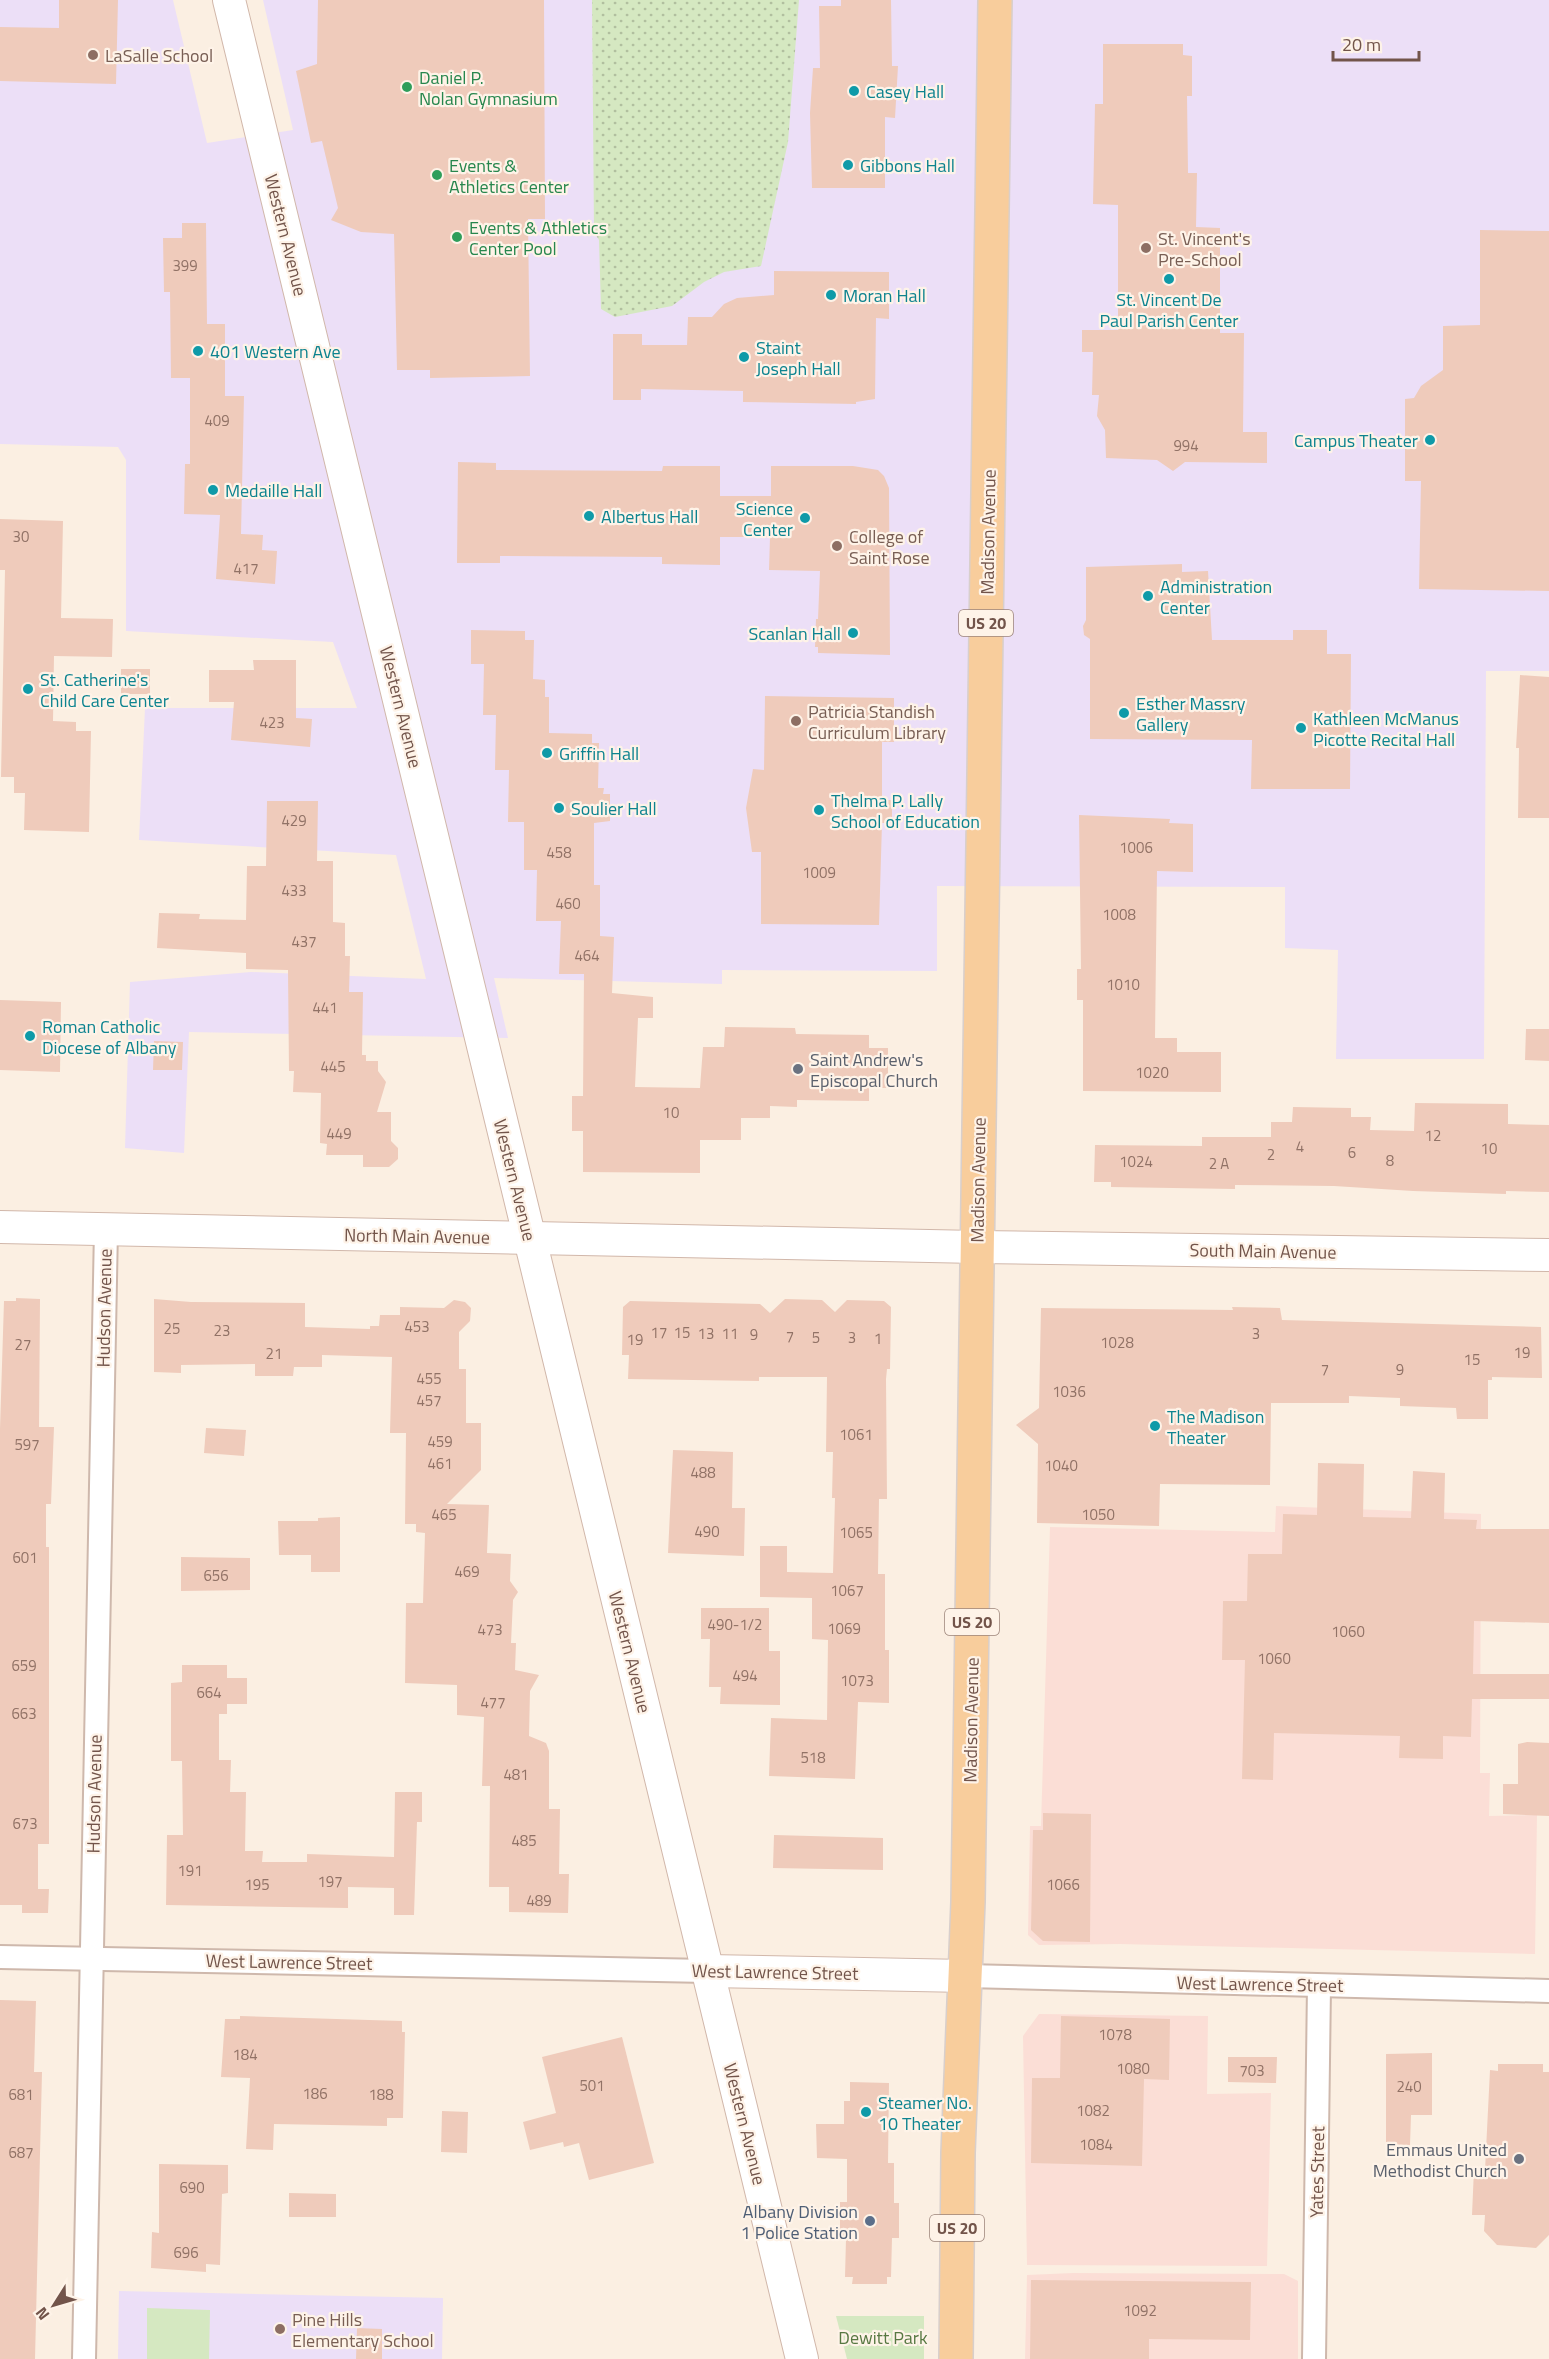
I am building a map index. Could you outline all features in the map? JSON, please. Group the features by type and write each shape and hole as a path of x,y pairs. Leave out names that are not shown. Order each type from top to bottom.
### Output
{"main road":[{"name":"Madison Avenue","path":"956,2359 958,2153 966,1976 995,0"}],"street":[{"name":"Western Avenue","path":"229,0 802,2359"},
{"name":"North Main Avenue","path":"0,1227 977,1247"},
{"name":"Hudson Avenue","path":"84,2359 90,1958 106,1229"},
{"name":"South Main Avenue","path":"977,1247 1549,1255"},
{"name":"West Lawrence Street","path":"0,1957 1549,1990"},
{"name":"Yates Street","path":"1314,2359 1319,1986"}],"shaded area":[{"name":"College of Saint Rose","path":"0,0 173,0 207,143 293,130 263,0 1549,0 1549,671 1486,671 1484,1059 1336,1059 1338,950 1285,948 1285,887 937,886 937,971 722,970 722,984 494,978 508,1038 189,1032 184,1153 125,1148 130,982 251,972 426,979 396,855 139,840 145,708 357,708 333,642 126,631 126,460 118,447 0,444"},
{"path":"1276,1506 1481,1514 1480,1773 1490,1773 1489,1816 1537,1815 1535,1954 1120,1944 1039,1945 1028,1935 1030,1826 1041,1826 1050,1527 1275,1532"},
{"path":"1039,2014 1208,2016 1207,2094 1271,2093 1267,2266 1027,2265 1023,2036"},
{"path":"1073,2273 1284,2274 1298,2281 1298,2359 1025,2359 1027,2275"},
{"name":"Pine Hills Elementary School","path":"119,2291 443,2298 442,2359 118,2359"}],"green space":[{"path":"592,0 799,0 788,142 761,266 724,272 704,282 672,306 615,317 601,309 599,240 594,232"},
{"path":"147,2308 210,2310 209,2359 147,2359"},
{"name":"Dewitt Park","path":"836,2316 924,2316 924,2359 847,2359"}],"building":[{"path":"59,0 118,0 116,84 0,81 0,27 59,28"},
{"name":"Events & Athletics Center","path":"318,0 544,0 545,219 528,219 530,376 430,378 430,370 397,370 394,234 361,232 331,220 338,208 322,141 311,143 296,71 317,64"},
{"path":"841,0 891,0 892,66 898,66 895,118 885,117 885,188 812,188 810,113 813,68 820,68 819,6 841,6"},
{"path":"1103,44 1183,44 1183,55 1192,56 1192,96 1187,96 1188,173 1197,173 1196,227 1220,228 1220,333 1244,333 1243,432 1267,432 1267,463 1185,462 1173,471 1157,460 1106,458 1105,430 1097,416 1099,395 1092,395 1093,352 1082,352 1082,330 1118,330 1118,205 1093,204 1095,104 1103,104"},
{"path":"182,223 206,223 207,324 225,324 225,396 244,396 241,534 263,535 262,550 277,551 275,584 216,579 220,515 184,514 185,464 190,464 190,378 171,378 170,292 164,292 163,238 182,238"},
{"path":"1480,230 1549,231 1549,591 1419,589 1421,481 1405,481 1405,399 1414,398 1421,386 1443,370 1443,326 1480,325"},
{"name":"Staint Joseph Hall","path":"774,271 889,272 889,319 876,318 875,399 856,402 856,404 743,402 743,391 641,389 641,400 613,400 613,334 642,334 642,345 687,345 688,317 712,317 724,304 737,298 774,295"},
{"path":"458,462 496,463 496,470 662,471 663,466 720,466 720,496 771,496 771,466 853,466 878,470 884,476 889,488 890,655 818,653 818,647 815,647 820,571 769,570 770,537 720,537 720,565 662,564 662,557 500,556 500,563 457,563"},
{"name":"St. Catherine's Child Care Center","path":"0,519 63,521 61,618 113,619 112,657 54,656 53,721 76,722 76,731 91,731 89,832 24,830 25,793 14,793 14,777 1,777 5,570 0,570"},
{"path":"1182,564 1182,572 1208,571 1212,640 1293,640 1293,630 1327,630 1327,654 1351,654 1350,789 1251,789 1252,740 1090,739 1090,639 1084,635 1083,626 1086,620 1086,567"},
{"path":"471,630 525,631 525,640 534,640 533,679 545,680 545,697 549,697 549,733 592,734 592,743 599,743 598,788 604,788 603,794 610,794 610,821 594,823 594,885 600,885 600,936 614,937 612,993 653,997 653,1018 638,1018 635,1087 700,1088 703,1047 724,1047 725,1027 795,1028 796,1034 869,1035 869,1048 888,1048 888,1088 869,1088 869,1101 797,1100 797,1107 770,1106 770,1118 741,1118 741,1140 700,1140 700,1173 583,1172 583,1131 572,1131 572,1096 583,1096 584,974 559,974 561,921 536,921 537,870 524,870 524,822 508,822 509,770 495,770 496,715 483,715 484,664 471,664"},
{"path":"253,660 296,660 296,718 312,719 310,747 231,740 234,702 209,702 209,670 254,670"},
{"path":"121,669 150,669 150,694 121,694"},
{"path":"1520,675 1549,677 1549,818 1518,818 1519,748 1516,748"},
{"name":"Thelma P. Lally School of Education","path":"765,696 894,698 894,742 882,742 882,800 892,800 892,823 882,823 879,925 761,924 761,852 752,852 746,808 753,769 764,770"},
{"path":"267,801 318,801 317,861 333,861 333,922 345,923 345,956 350,956 349,992 363,992 362,1055 366,1055 366,1061 378,1061 378,1071 386,1082 377,1112 391,1112 391,1141 398,1148 398,1159 389,1167 363,1167 363,1155 326,1155 327,1144 320,1143 321,1093 293,1092 294,1071 289,1071 288,970 246,969 246,953 157,948 159,913 200,914 199,919 246,920 247,866 266,866"},
{"path":"1079,815 1170,819 1169,823 1193,824 1193,872 1157,871 1155,1038 1177,1038 1177,1052 1221,1052 1221,1092 1083,1091 1083,1000 1077,1000 1077,969 1081,969"},
{"name":"Roman Catholic Diocese of Albany","path":"0,1000 61,1002 60,1072 0,1070"},
{"path":"1526,1029 1549,1029 1549,1061 1525,1060"},
{"path":"154,1041 183,1042 182,1070 153,1070"},
{"path":"1415,1103 1508,1104 1508,1124 1549,1125 1549,1192 1506,1191 1506,1194 1334,1186 1235,1185 1235,1189 1111,1187 1111,1182 1094,1182 1095,1145 1202,1146 1202,1137 1271,1137 1271,1122 1292,1122 1293,1107 1351,1108 1351,1117 1371,1117 1370,1130 1414,1131"},
{"path":"16,1298 40,1299 39,1427 54,1427 51,1504 46,1504 46,1547 49,1547 49,1844 38,1844 38,1889 49,1889 48,1913 22,1913 22,1905 0,1905 0,1429 4,1301 16,1301"},
{"path":"154,1299 191,1302 305,1303 305,1327 370,1329 370,1326 379,1326 380,1315 400,1315 400,1307 444,1308 454,1300 465,1302 471,1308 470,1321 459,1332 459,1369 466,1369 466,1423 481,1423 481,1470 447,1504 489,1505 487,1553 511,1554 510,1581 518,1592 513,1600 511,1643 516,1643 515,1670 539,1675 530,1691 529,1736 546,1743 549,1751 549,1809 560,1809 559,1874 569,1874 568,1913 509,1912 509,1887 489,1887 490,1786 482,1786 484,1717 457,1715 457,1685 405,1683 406,1603 423,1603 425,1533 416,1532 416,1524 405,1524 406,1433 390,1433 392,1357 322,1355 322,1367 294,1367 293,1376 255,1376 255,1364 181,1365 181,1373 154,1372"},
{"path":"785,1299 822,1300 835,1312 847,1300 884,1301 891,1307 890,1369 887,1369 886,1379 887,1499 879,1499 878,1574 885,1574 885,1650 889,1650 889,1703 858,1702 855,1779 769,1776 771,1718 827,1720 828,1640 812,1639 812,1598 760,1597 760,1546 787,1546 787,1572 833,1573 835,1498 832,1498 833,1452 826,1452 827,1377 759,1377 759,1381 628,1379 629,1355 622,1355 623,1307 630,1301 760,1304 770,1313"},
{"path":"1232,1307 1280,1308 1282,1320 1541,1327 1542,1378 1492,1377 1492,1380 1488,1380 1488,1419 1457,1419 1456,1408 1400,1406 1400,1398 1349,1396 1349,1403 1271,1403 1270,1485 1160,1484 1159,1526 1037,1523 1038,1444 1016,1425 1039,1408 1041,1308 1233,1310"},
{"path":"206,1428 246,1430 244,1456 204,1453"},
{"path":"673,1450 733,1452 732,1508 745,1508 744,1556 668,1553"},
{"path":"1318,1463 1364,1464 1363,1517 1411,1518 1413,1471 1445,1473 1444,1519 1477,1520 1476,1529 1549,1529 1549,1623 1474,1621 1473,1674 1549,1674 1549,1699 1472,1699 1471,1737 1443,1736 1443,1759 1399,1758 1400,1736 1274,1733 1273,1780 1242,1779 1245,1660 1222,1660 1223,1601 1247,1601 1248,1554 1282,1554 1283,1514 1317,1515"},
{"path":"340,1517 340,1572 311,1572 311,1555 279,1555 278,1521 318,1521 318,1518"},
{"path":"181,1557 250,1558 250,1590 181,1591"},
{"path":"701,1608 769,1608 769,1651 780,1651 780,1705 720,1704 721,1687 709,1687 710,1639 701,1639"},
{"path":"182,1665 227,1665 227,1678 247,1678 247,1704 227,1704 227,1714 219,1714 219,1760 231,1760 230,1792 246,1792 245,1851 263,1851 262,1862 307,1862 307,1854 394,1857 395,1792 422,1792 422,1822 417,1822 414,1915 394,1915 394,1888 348,1887 348,1908 166,1905 167,1835 183,1835 182,1761 171,1761 171,1683 182,1682"},
{"path":"1549,1743 1549,1816 1503,1814 1503,1784 1518,1784 1518,1744"},
{"path":"1043,1813 1091,1814 1090,1942 1043,1941 1031,1930 1033,1830 1043,1830"},
{"path":"774,1835 883,1838 883,1870 773,1868"},
{"path":"0,2000 36,2001 34,2072 42,2072 35,2359 0,2359"},
{"path":"240,2016 402,2021 402,2032 405,2032 403,2118 387,2118 387,2126 274,2124 273,2150 246,2149 250,2078 221,2077 225,2019 240,2019"},
{"path":"1061,2016 1170,2019 1169,2080 1144,2079 1142,2166 1031,2163 1032,2078 1060,2078"},
{"path":"622,2037 654,2163 589,2180 579,2143 564,2147 563,2142 530,2150 523,2122 556,2113 542,2057"},
{"path":"1432,2053 1432,2115 1411,2115 1410,2145 1386,2144 1386,2054"},
{"path":"1228,2057 1277,2057 1276,2083 1228,2082"},
{"name":"Emmaus United Methodist Church","path":"1498,2064 1543,2064 1543,2072 1549,2072 1549,2235 1536,2248 1497,2245 1484,2231 1485,2215 1472,2215 1474,2169 1485,2170 1490,2070 1498,2071"},
{"path":"850,2082 889,2083 888,2163 894,2163 894,2203 899,2203 899,2238 892,2238 891,2277 887,2277 887,2284 852,2284 853,2277 845,2277 846,2239 840,2239 840,2202 847,2202 847,2159 817,2158 816,2124 844,2124 844,2101 850,2101"},
{"path":"442,2111 468,2112 467,2153 441,2152"},
{"path":"159,2164 228,2165 228,2193 222,2194 220,2265 206,2264 206,2272 151,2268 152,2232 159,2233"},
{"path":"289,2193 336,2194 336,2217 289,2217"},
{"path":"1031,2280 1251,2282 1250,2340 1149,2339 1149,2359 1030,2359"},
{"path":"357,2328 382,2329 382,2359 356,2359"}],"place":[{"name":"LaSalle School","path":"93,55"},
{"name":"Daniel P. Nolan Gymnasium","path":"407,87"},
{"name":"Casey Hall","path":"854,91"},
{"name":"Gibbons Hall","path":"848,165"},
{"name":"Events & Athletics Center","path":"437,175"},
{"name":"Events & Athletics Center Pool","path":"457,237"},
{"name":"St. Vincent's Pre-School","path":"1146,248"},
{"name":"St. Vincent De Paul Parish Center","path":"1169,279"},
{"name":"Moran Hall","path":"831,295"},
{"name":"401 Western Ave","path":"198,351"},
{"name":"Staint Joseph Hall","path":"744,357"},
{"name":"Campus Theater","path":"1430,440"},
{"name":"Medaille Hall","path":"213,490"},
{"name":"Albertus Hall","path":"589,516"},
{"name":"Science Center","path":"805,518"},
{"name":"College of Saint Rose","path":"837,546"},
{"name":"Administration Center","path":"1148,596"},
{"name":"Scanlan Hall","path":"853,633"},
{"name":"St. Catherine's Child Care Center","path":"28,689"},
{"name":"Esther Massry Gallery","path":"1124,713"},
{"name":"Patricia Standish Curriculum Library","path":"796,721"},
{"name":"Kathleen McManus Picotte Recital Hall","path":"1301,728"},
{"name":"Griffin Hall","path":"547,753"},
{"name":"Soulier Hall","path":"559,808"},
{"name":"Thelma P. Lally School of Education","path":"819,810"},
{"name":"Roman Catholic Diocese of Albany","path":"30,1036"},
{"name":"Saint Andrew's Episcopal Church","path":"798,1069"},
{"name":"The Madison Theater","path":"1155,1426"},
{"name":"Steamer No. 10 Theater","path":"866,2112"},
{"name":"Emmaus United Methodist Church","path":"1519,2159"},
{"name":"Albany Division 1 Police Station","path":"870,2221"},
{"name":"Pine Hills Elementary School","path":"280,2329"}]}
